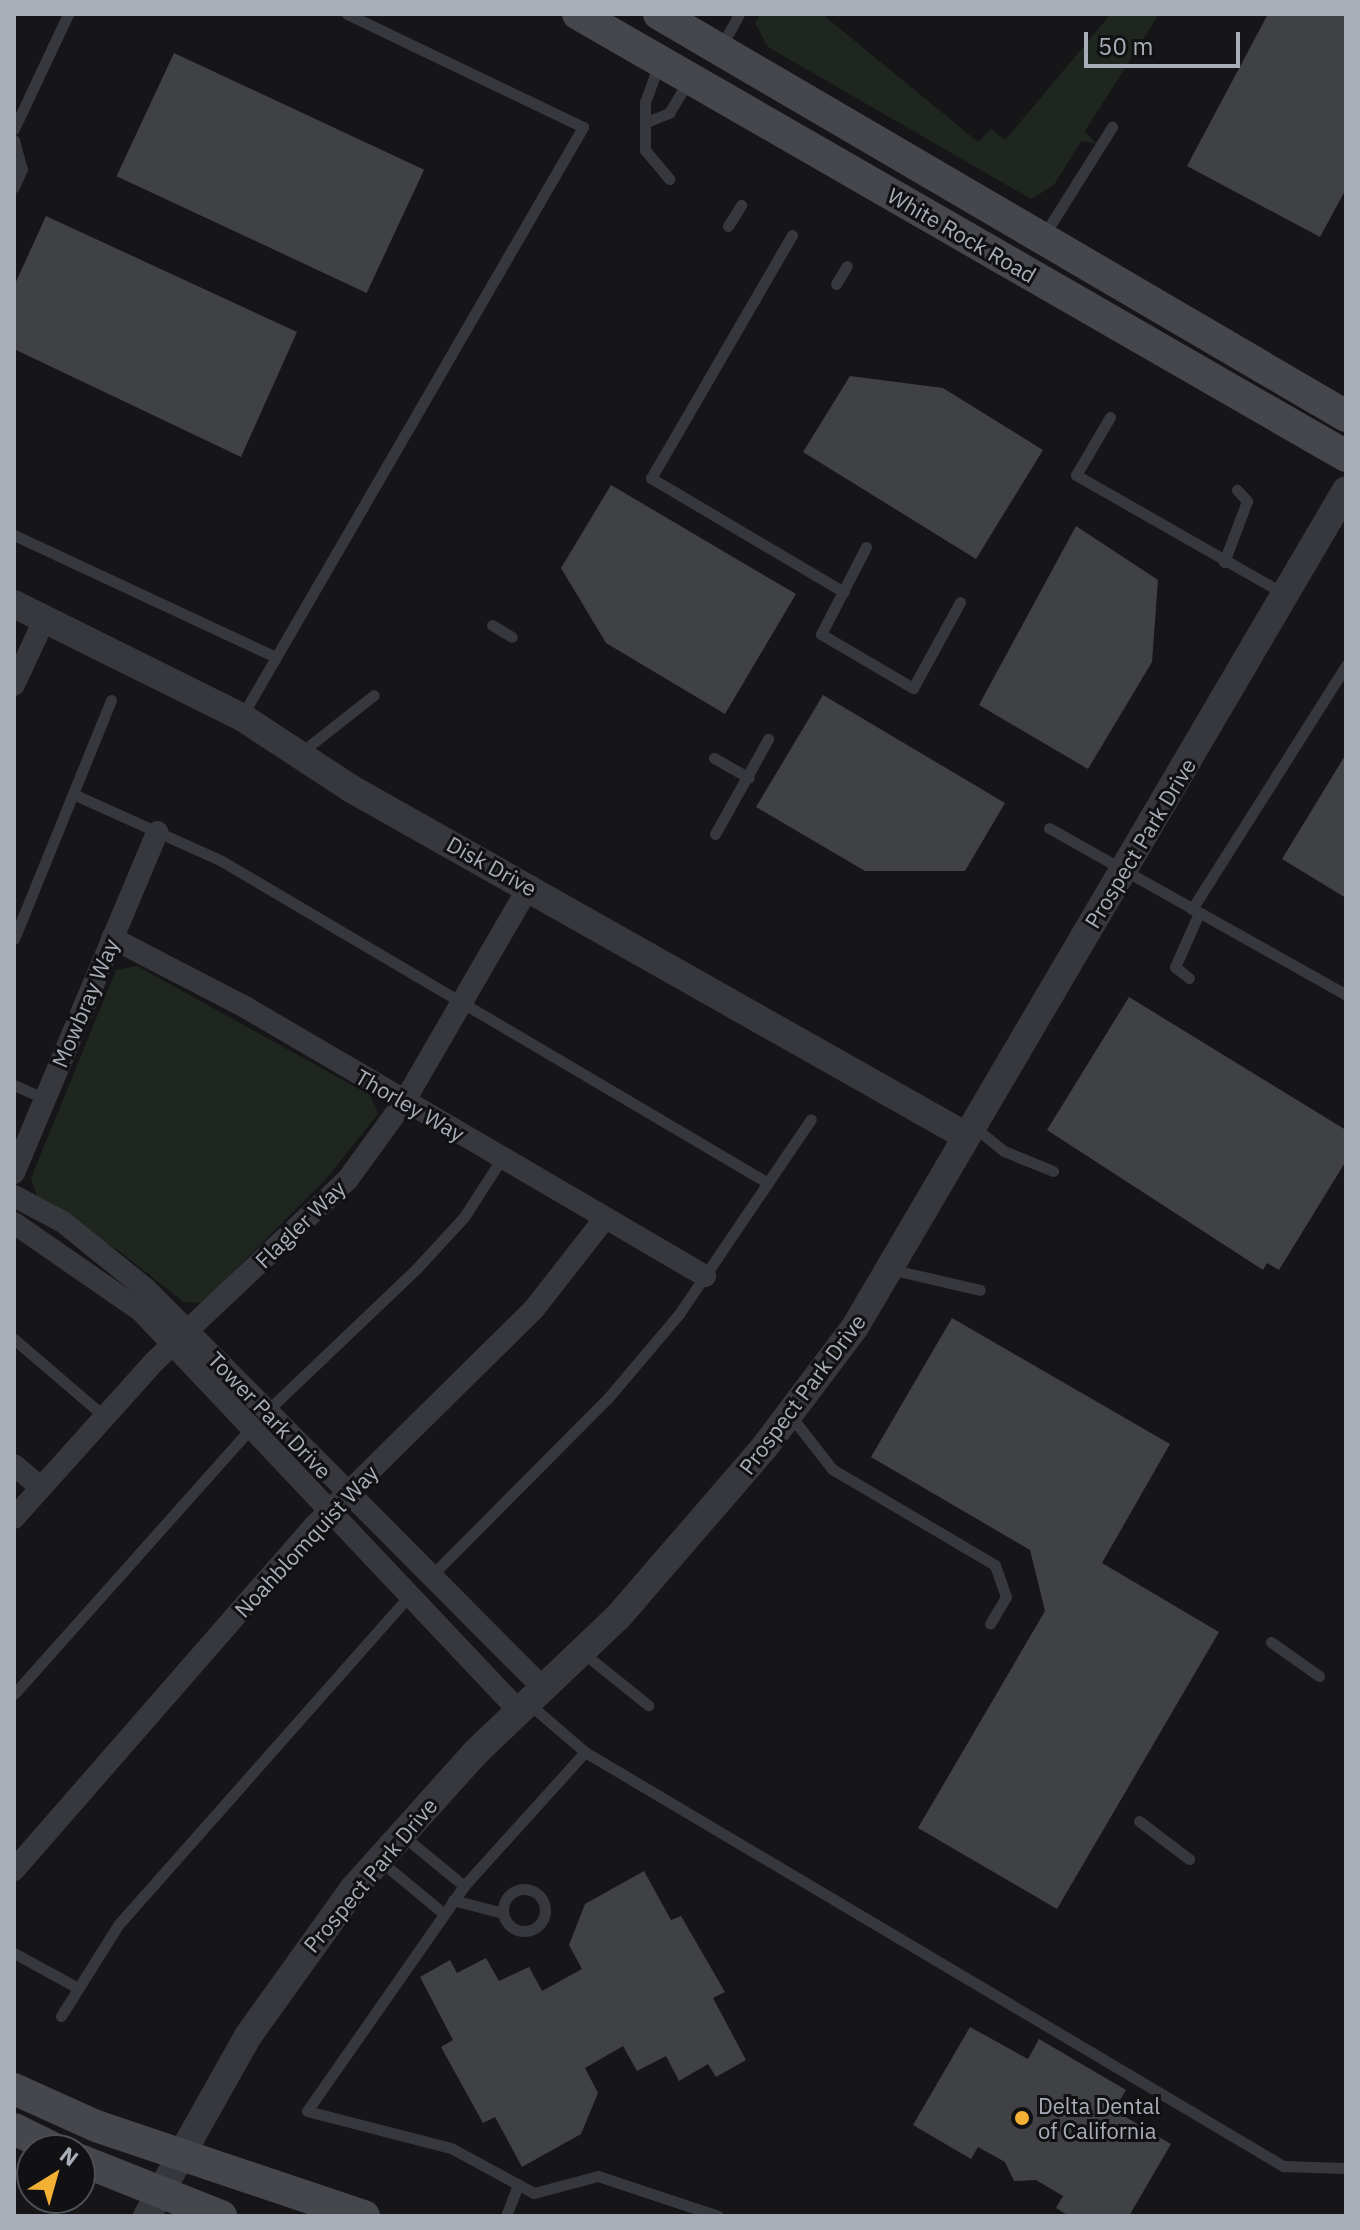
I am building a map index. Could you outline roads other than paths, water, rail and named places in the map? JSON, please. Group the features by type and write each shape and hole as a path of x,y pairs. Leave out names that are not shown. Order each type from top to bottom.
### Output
{"main road":[{"name":"White Rock Road","path":"578,14 1346,456"},
{"name":"White Rock Road","path":"659,14 704,36 1346,416"},
{"path":"14,2089 180,2154 364,2216"},
{"path":"96,2170 152,2205 221,2216"}],"street":[{"name":"Prospect Park Drive","path":"152,2205 248,2036 378,1860 530,1701 582,1652 790,1415 894,1270 970,1131 1346,490"},
{"name":"Disk Drive","path":"14,604 242,717 299,754 529,886 970,1131"},
{"path":"14,685 45,618"},
{"name":"Mowbray Way","path":"14,1173 157,832"},
{"name":"Flagler Way","path":"14,1518 181,1337 348,1179 404,1102 529,886"},
{"name":"Thorley Way","path":"112,938 705,1276"},
{"name":"Tower Park Drive","path":"14,1196 94,1245 530,1701"},
{"name":"Noahblomquist Way","path":"17,1859 340,1501 534,1309 605,1218"},
{"name":"Tower Park Drive","path":"14,1223 106,1282 181,1337"},
{"path":"14,1465 40,1487"},
{"name":"Tower Park Drive","path":"420,1586 530,1701"}],"lane":[{"path":"14,129 68,14"},
{"path":"242,717 274,656 583,127 347,14"},
{"path":"704,36 739,14"},
{"path":"660,61 645,102 649,121 645,150 669,179"},
{"path":"649,121 669,113 690,78"},
{"path":"1042,238 1112,127"},
{"path":"14,140 22,169 14,187"},
{"path":"728,226 741,205"},
{"path":"792,235 651,478 844,592"},
{"path":"836,284 847,266"},
{"path":"1110,417 1076,475 1224,562 1286,594"},
{"path":"1224,562 1247,501 1237,490"},
{"path":"14,535 274,656"},
{"path":"866,547 821,634 913,688 960,602"},
{"path":"492,625 512,637"},
{"path":"1189,978 1175,967 1196,911 1346,665"},
{"path":"299,754 374,695"},
{"path":"14,939 111,700"},
{"path":"715,834 749,778 768,739"},
{"path":"714,758 749,778"},
{"path":"73,794 157,832 462,1000 768,1183"},
{"path":"1049,828 1346,995"},
{"path":"14,1085 45,1099"},
{"path":"61,2016 76,1987 246,1772 420,1586 608,1398 705,1276 811,1119"},
{"path":"970,1131 1004,1151 1053,1171"},
{"path":"14,1694 260,1418 417,1268 464,1217 502,1158"},
{"path":"894,1270 980,1290"},
{"path":"14,1339 105,1417"},
{"path":"790,1415 832,1469 995,1565 1006,1597 990,1624"},
{"path":"1271,1642 1319,1676"},
{"path":"582,1652 648,1705"},
{"path":"530,1701 585,1752 1283,2166 1346,2168"},
{"path":"585,1752 453,1900 307,2111 451,2148 534,2193 598,2176 718,2216"},
{"path":"1139,1821 1189,1859"},
{"path":"400,1834 464,1886"},
{"path":"378,1860 443,1913"},
{"path":"453,1900 503,1913"},
{"path":"14,1953 76,1987"},
{"path":"506,2216 518,2184"}],"place":[{"name":"Delta Dental of California","path":"1022,2118"}]}
